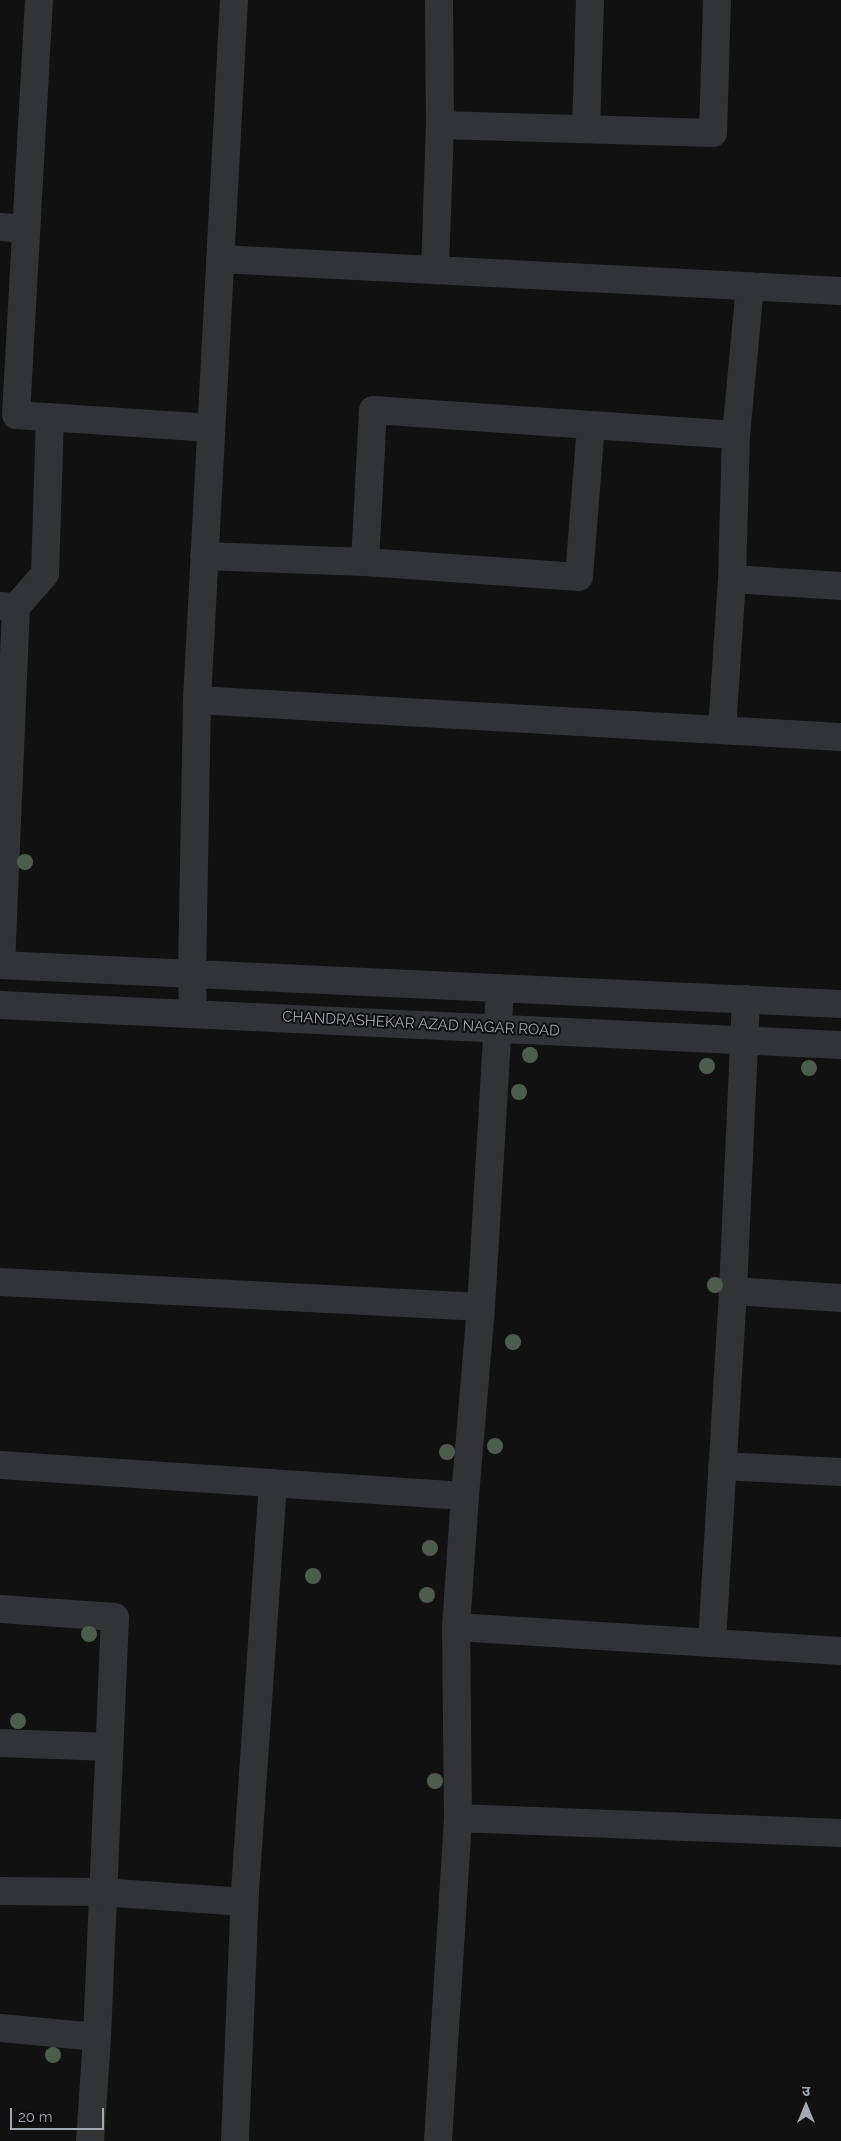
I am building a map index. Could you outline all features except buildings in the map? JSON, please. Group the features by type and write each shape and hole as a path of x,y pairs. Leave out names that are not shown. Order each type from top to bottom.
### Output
{"street":[{"path":"39,0 13,228 8,415 211,428"},
{"path":"192,1013 197,700 234,0"},
{"path":"434,270 440,125 439,0"},
{"path":"586,129 590,0"},
{"path":"440,125 713,133 717,0"},
{"path":"220,259 841,291"},
{"path":"722,730 732,579 736,435 750,286"},
{"path":"366,562 373,410 736,435"},
{"path":"50,418 45,574 8,606 0,964 841,1004"},
{"path":"204,556 366,562 579,577 591,425"},
{"path":"732,579 841,586"},
{"path":"197,700 841,737"},
{"path":"438,2141 458,1818 456,1626 481,1307 500,988"},
{"path":"712,1642 733,1291 746,999"},
{"name":"CHANDRASHEKAR AZAD NAGAR ROAD","path":"0,1004 841,1045"},
{"path":"0,1282 481,1307"},
{"path":"733,1291 841,1298"},
{"path":"0,1465 465,1496"},
{"path":"722,1466 841,1472"},
{"path":"235,2141 244,1902 273,1483"},
{"path":"0,1609 114,1617 102,1892 98,2037 90,2141"},
{"path":"456,1626 841,1651"},
{"path":"0,1743 109,1747"},
{"path":"458,1818 841,1833"},
{"path":"0,1891 102,1892 244,1902"},
{"path":"0,2028 98,2037"}]}
